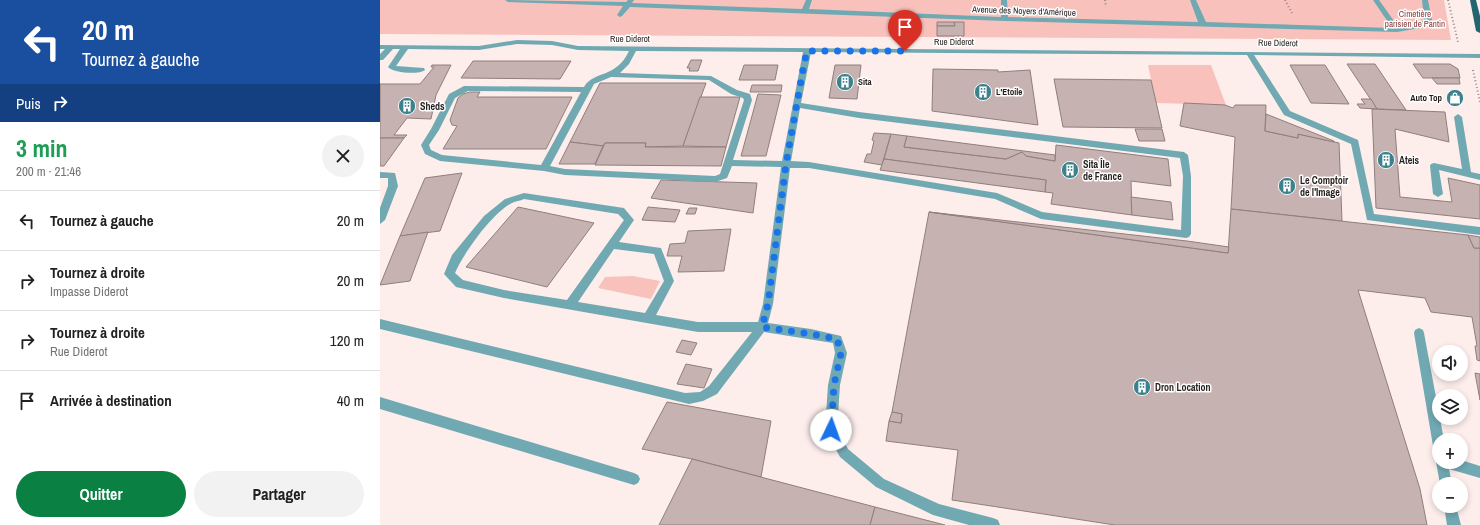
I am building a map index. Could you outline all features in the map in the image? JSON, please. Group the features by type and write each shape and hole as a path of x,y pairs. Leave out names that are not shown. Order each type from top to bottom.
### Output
{"main road":[{"path":"1473,0 1480,31"}],"street":[{"name":"Avenue des Noyers d'Amérique","path":"508,0 629,2 805,12 1005,19 1397,30 1409,29 1424,24 1428,20 1425,0"},
{"path":"805,12 809,0"},
{"path":"1004,0 1005,19"},
{"path":"1193,0 1202,25"},
{"path":"1376,0 1397,30"},
{"path":"620,15 629,2"},
{"name":"Rue Diderot","path":"380,47 479,48 517,42 552,43 578,48 1480,56"},
{"path":"380,58 390,48"},
{"path":"405,48 392,67 395,69 421,70"},
{"path":"544,168 591,82 610,75 625,66 632,48"},
{"path":"380,324 684,398 692,399 707,395 713,390 762,327 768,304 786,164 807,51"},
{"path":"1249,53 1287,113 1355,142 1370,217 1480,231"},
{"path":"586,90 467,88 452,96 426,145 428,152 440,158 544,168 565,172 715,179 724,176 748,100 747,96 734,92 711,78 610,75"},
{"path":"729,163 809,165 997,196 1041,215 1186,234 1187,176 1184,155 796,106"},
{"path":"1458,117 1467,173"},
{"path":"1438,194 1434,166 1480,177"},
{"path":"380,176 392,175 393,186 380,220"},
{"path":"570,305 629,220 621,210 524,196 508,201 487,218 456,258 450,274 460,284 504,294 648,319 698,327 762,327 837,339 841,353 834,385 831,430 844,453 880,483 938,510 993,525"},
{"path":"611,245 658,251 669,281 648,319"},
{"path":"1419,333 1437,433"},
{"path":"380,403 634,479"},
{"path":"1468,468 1480,472"},
{"path":"1451,513 1454,525"}],"path":[{"path":"1448,0 1458,44"}],"green space":[{"name":"Cimetière parisien de Pantin","path":"380,0 1444,0 1451,40 380,34"},
{"path":"1148,65 1211,65 1226,105 1156,103"},
{"path":"633,276 660,281 651,299 598,288 605,277"}],"building":[{"path":"937,22 954,22 955,26 937,26"},
{"path":"954,22 964,22 964,36 937,36 937,26 955,26"},
{"path":"691,60 702,60 698,71 689,71 690,68 687,68"},
{"path":"473,61 571,61 560,79 461,78"},
{"path":"1347,64 1375,64 1406,110 1377,109"},
{"path":"1413,64 1450,64 1458,69 1460,78 1423,78"},
{"name":"Sheds","path":"432,65 451,65 436,95 431,119 407,118 394,135 407,135 404,138 380,138 380,84 420,84 434,67 431,67"},
{"path":"744,65 778,65 775,80 739,80"},
{"name":"Sita","path":"835,65 861,65 857,99 829,98"},
{"path":"1290,65 1325,65 1349,104 1311,103"},
{"name":"L'Etoile","path":"933,69 998,70 998,72 1030,70 1038,125 932,111"},
{"path":"1432,78 1459,78 1460,84 1437,84"},
{"path":"1054,79 1151,80 1162,128 1063,127"},
{"path":"600,83 706,83 683,146 645,147 646,143 605,143 603,146 570,142"},
{"path":"752,85 782,85 781,92 750,92"},
{"path":"480,92 477,97 572,97 546,149 443,149 457,126 452,125 450,120 458,98 463,94"},
{"path":"758,94 781,95 766,156 741,156"},
{"path":"700,97 740,97 726,147 683,146"},
{"path":"1361,99 1371,99 1377,109 1360,108 1357,104 1365,104"},
{"name":"Le Comptoir de l'Image","path":"1184,103 1225,105 1233,108 1235,105 1266,105 1265,131 1298,138 1298,134 1339,143 1342,221 1231,209 1235,137 1180,126"},
{"name":"Ateis","path":"1372,109 1445,112 1449,142 1395,129 1400,197 1452,202 1448,178 1480,185 1480,219 1376,208"},
{"path":"1266,114 1334,142 1298,134 1298,138 1265,131"},
{"path":"1135,129 1162,129 1165,141 1139,141"},
{"path":"874,133 891,134 882,165 864,162 867,154 871,154"},
{"name":"Sita Île de France","path":"891,134 907,136 904,147 1006,159 1022,152 1026,156 1055,161 1056,145 1168,159 1171,186 1131,181 1132,215 1051,204 1053,193 1045,192 1046,180 884,159"},
{"path":"907,136 1055,155 1055,161 1026,156 1022,152 1006,159 904,147"},
{"path":"380,138 404,138 384,166 380,166"},
{"path":"570,142 603,146 595,164 559,164"},
{"path":"605,143 646,143 645,147 726,147 721,166 595,165"},
{"path":"884,159 1046,180 1045,192 880,170"},
{"path":"462,173 440,231 400,236 425,178"},
{"path":"661,180 757,183 753,213 651,198"},
{"path":"1131,197 1171,202 1173,220 1132,215"},
{"path":"518,207 594,223 547,287 466,267"},
{"path":"648,207 680,210 675,222 642,220"},
{"path":"689,208 697,208 695,214 686,214"},
{"name":"Dron Location","path":"1231,209 1468,235 1474,248 1480,248 1480,361 1477,360 1475,346 1477,346 1472,317 1431,312 1425,298 1358,290 1420,489 1427,525 1115,525 952,500 958,450 886,441 889,421 901,423 902,414 892,412 929,212 1228,253"},
{"path":"929,212 1187,241 1229,247 1228,253"},
{"path":"731,229 724,271 678,272 682,256 667,256 670,244 685,243 688,231"},
{"path":"428,232 410,281 380,285 400,236"},
{"path":"1468,235 1480,237 1480,248 1474,248"},
{"path":"682,340 697,343 691,355 676,352"},
{"path":"686,364 712,369 704,388 677,384"},
{"path":"1475,373 1480,374 1480,400"},
{"path":"667,402 771,421 761,477 692,459 642,449"},
{"path":"892,412 902,414 901,423 889,421"},
{"path":"692,459 875,507 870,525 659,525"},
{"path":"875,507 945,525 870,525"}],"place":[{"name":"Sita","path":"845,82"},
{"name":"L'Etoile","path":"983,92"},
{"name":"Auto Top","path":"1455,98"},
{"name":"Sheds","path":"407,106"},
{"name":"Ateis","path":"1386,160"},
{"name":"Sita Île de France","path":"1070,170"},
{"name":"Le Comptoir de l'Image","path":"1287,186"},
{"name":"Dron Location","path":"1142,387"}],"route":[{"path":"831,430 834,385 841,353 837,339 762,327 768,304 786,164 804,64 807,51 905,51"}]}
